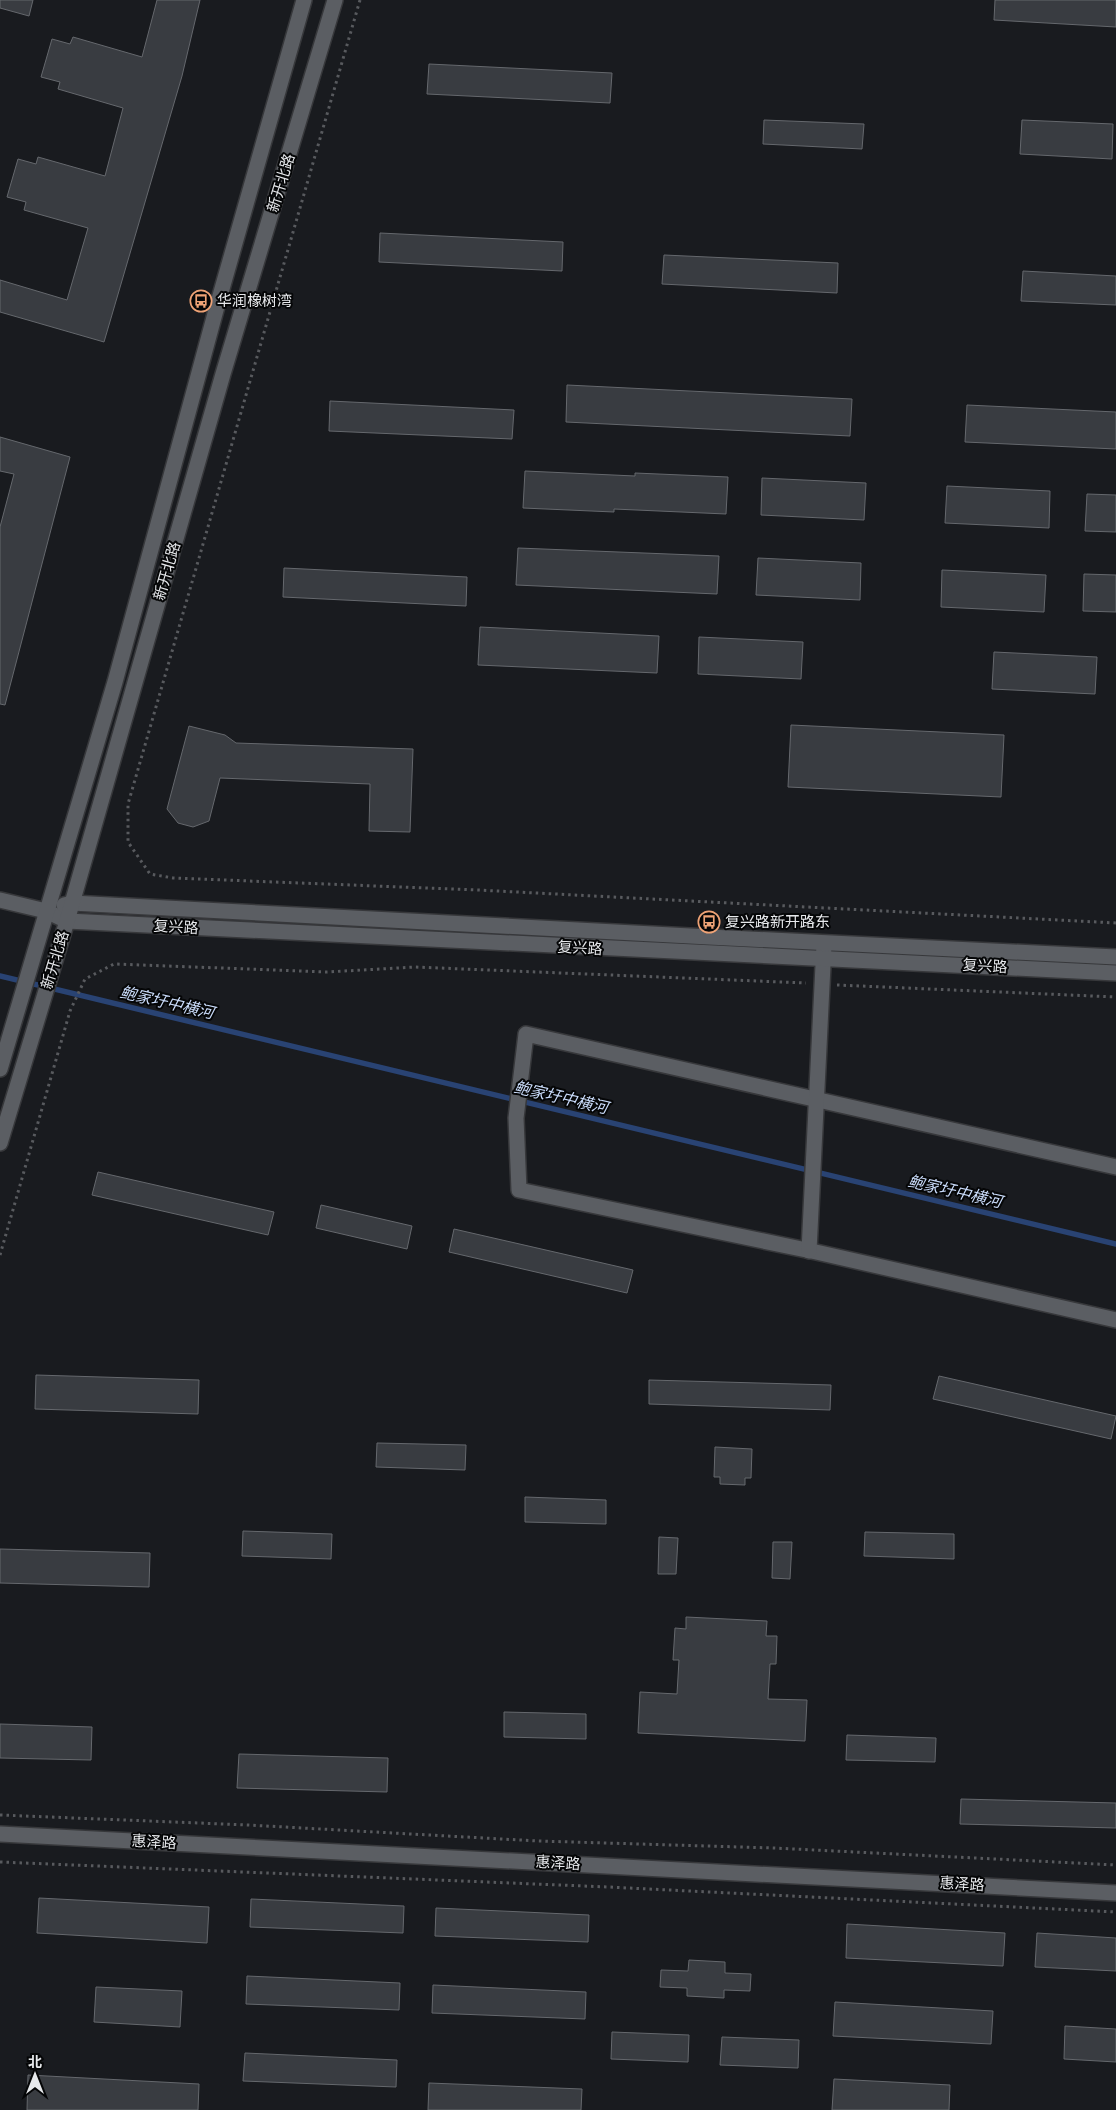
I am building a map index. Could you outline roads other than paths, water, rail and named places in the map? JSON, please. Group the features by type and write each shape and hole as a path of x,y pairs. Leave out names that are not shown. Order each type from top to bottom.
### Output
{"street":[{"name":"新开北路","path":"0,1069 115,682 216,310 304,0"},
{"name":"新开北路","path":"0,1143 67,921 224,374 335,0"},
{"name":"复兴路","path":"0,900 46,911 67,921 1116,974"},
{"name":"复兴路","path":"46,911 72,902 709,938 1116,957"},
{"path":"809,1251 824,942"},
{"path":"1116,1167 526,1034 516,1118 519,1190 809,1251 1116,1320"},
{"name":"惠泽路","path":"0,1834 1116,1892"}],"waterway":[{"name":"鲍家圩中横河","path":"0,976 1116,1244"}],"place":[{"name":"华润橡树湾","path":"201,301"},
{"name":"复兴路新开路东","path":"709,922"}]}
